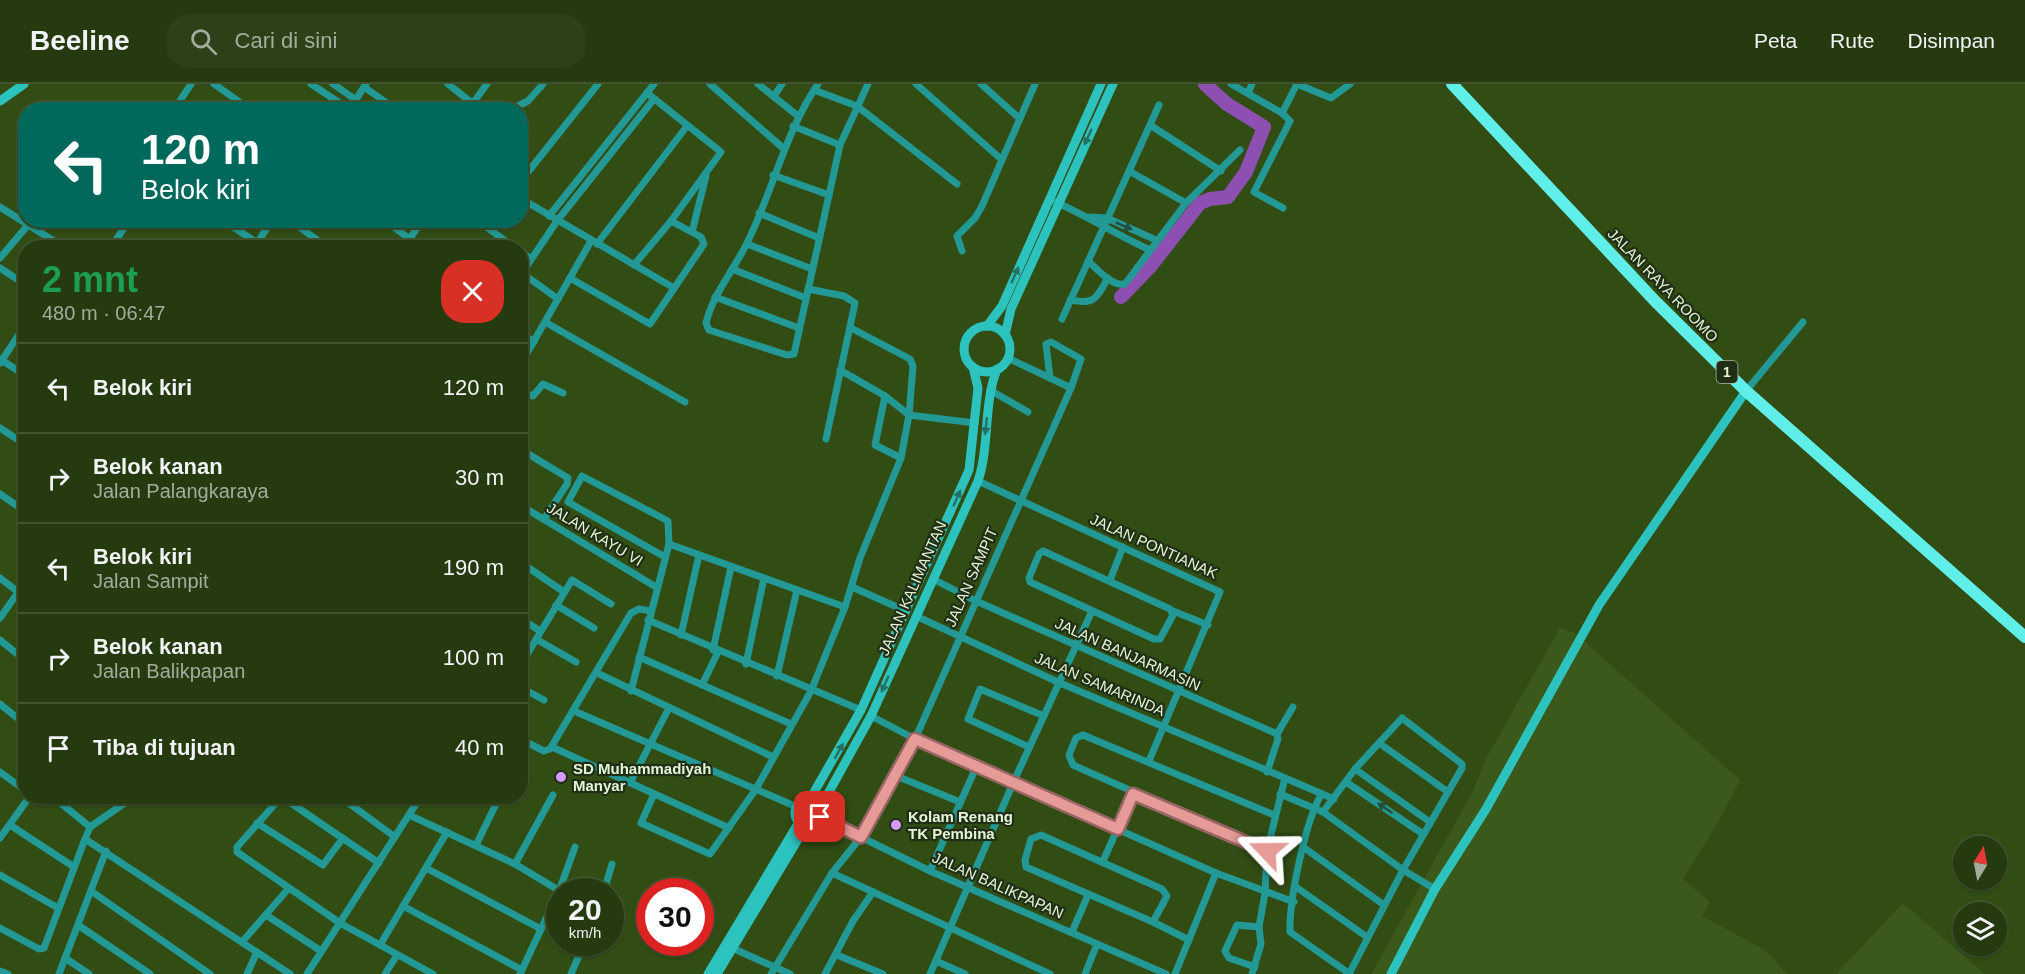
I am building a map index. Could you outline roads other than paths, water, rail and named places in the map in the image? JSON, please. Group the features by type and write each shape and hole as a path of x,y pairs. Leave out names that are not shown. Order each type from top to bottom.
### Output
{"highway":[{"name":"JALAN RAYA ROOMO","path":"1452,84 1655,301 1746,391 2025,638"}],"main road":[{"path":"0,101 24,84"},
{"path":"1005,335 1008,317 1101,84"},
{"path":"987,326 1002,306 1113,84"},
{"path":"987,326 1000,330 1005,335 1010,350 1008,358 998,369 981,371 973,367 965,356 965,341 973,330 987,326"},
{"name":"JALAN KALIMANTAN","path":"809,801 861,710 969,470 978,388 973,367"},
{"name":"JALAN KALIMANTAN","path":"820,813 871,716 978,481 982,465 990,390 998,369"},
{"path":"1391,974 1435,889 1486,809 1599,605 1746,391"},
{"path":"947,520 958,524"},
{"path":"895,635 905,640"},
{"path":"809,801 820,813 815,824 803,824 795,815 797,807 809,801"},
{"path":"708,974 729,946 803,824"},
{"path":"717,974 729,946"}],"street":[{"path":"179,102 191,84"},
{"path":"214,84 240,102"},
{"path":"311,84 338,102"},
{"path":"333,84 356,100 365,85 387,102"},
{"path":"448,84 471,102"},
{"path":"473,102 487,84"},
{"path":"526,102 543,84"},
{"path":"528,172 598,84"},
{"path":"549,216 654,84"},
{"path":"710,84 783,148"},
{"path":"758,84 798,116"},
{"path":"774,96 782,84"},
{"path":"868,84 857,106 840,145 791,355 709,330 706,323 716,297 747,244 783,148 798,116 816,87 857,106 957,184"},
{"path":"916,84 1001,159"},
{"path":"981,84 1019,118"},
{"path":"962,251 957,236 979,212 1035,84"},
{"path":"1231,84 1282,113 1290,121 1254,192 1283,208"},
{"path":"1248,93 1252,84"},
{"path":"1282,113 1297,84 1331,98 1350,84"},
{"path":"634,265 671,221 721,152 647,93"},
{"path":"528,262 556,221 654,99"},
{"path":"1062,319 1159,105"},
{"path":"1150,125 1221,171"},
{"path":"528,352 570,278 594,243 687,126"},
{"path":"793,126 840,145"},
{"path":"1088,261 1118,285 1125,285 1156,240 1186,203 1240,150"},
{"path":"1129,171 1186,203"},
{"path":"692,232 707,173"},
{"path":"773,175 829,195"},
{"path":"1054,201 1090,216 1107,218 1156,240"},
{"path":"528,203 674,288"},
{"path":"0,207 18,219"},
{"path":"759,213 819,238"},
{"path":"1090,216 1102,228 1150,250"},
{"path":"570,278 650,324 704,244 701,237 671,221"},
{"path":"0,258 25,228"},
{"path":"33,228 51,240"},
{"path":"233,228 249,240"},
{"path":"301,228 317,240"},
{"path":"395,228 410,239 417,228"},
{"path":"488,228 504,240"},
{"path":"747,244 812,269"},
{"path":"0,268 18,280"},
{"path":"732,269 806,298"},
{"path":"1070,300 1088,303 1092,301 1108,278"},
{"path":"528,280 558,299"},
{"path":"808,289 844,296 855,303 826,439"},
{"path":"716,297 799,328"},
{"path":"545,322 685,402"},
{"path":"1746,391 1803,322"},
{"path":"654,794 641,820 643,825 710,854 756,789 811,691 845,607 860,558 901,458 909,416 913,366 910,359 851,328"},
{"path":"18,336 1,361 18,371"},
{"path":"528,338 534,342"},
{"name":"JALAN SAMPIT","path":"771,974 832,873 861,837 915,739 1082,359 1051,342 1046,344 1050,378"},
{"path":"1008,358 1071,388"},
{"path":"840,370 885,396 909,416 975,423"},
{"path":"528,394 533,396 543,384 563,393"},
{"path":"990,390 1028,412"},
{"path":"885,396 875,445 901,458"},
{"path":"0,428 18,440"},
{"path":"528,454 568,478 567,484 544,519"},
{"path":"631,691 656,587 669,544 668,520 584,476 580,478 568,502 665,557"},
{"name":"JALAN PONTIANAK","path":"978,481 1218,589 1220,592 1219,600 1149,761"},
{"path":"0,494 18,506"},
{"name":"JALAN KAYU VI","path":"528,510 656,587"},
{"path":"669,544 845,607"},
{"path":"1110,580 1123,547"},
{"path":"1173,611 1158,640 1030,582 1029,578 1039,554 1043,551 1208,625"},
{"path":"681,635 699,555"},
{"path":"528,567 564,592"},
{"path":"702,685 716,651 731,567"},
{"path":"0,578 18,592 0,618"},
{"path":"746,664 764,578"},
{"name":"JALAN BANJARMASIN","path":"933,579 976,601 1276,734"},
{"path":"528,652 572,580 611,604"},
{"path":"852,587 906,611"},
{"path":"777,676 796,590"},
{"path":"556,605 594,628"},
{"path":"528,743 544,751 552,747 634,610 651,611"},
{"path":"930,974 1029,747 1092,611"},
{"name":"JALAN SAMARINDA","path":"916,616 1059,683 1334,799"},
{"path":"648,620 746,664 861,710"},
{"path":"528,623 540,631"},
{"path":"536,639 576,662"},
{"path":"0,640 18,655"},
{"path":"639,657 791,724"},
{"path":"597,672 631,691 773,757"},
{"path":"1029,747 968,719 980,689 1044,716"},
{"path":"528,691 544,700"},
{"path":"0,704 18,719"},
{"path":"1270,773 1278,739 1276,734 1293,707"},
{"path":"630,783 669,708"},
{"path":"574,711 797,807"},
{"path":"871,716 915,739 1014,781 1216,873 1294,902"},
{"path":"1321,795 1313,808 1303,847 1290,932 1349,974 1403,870 1462,768 1460,760 1406,719 1399,719 1355,769 1323,813"},
{"path":"1267,851 1133,794 1073,765 1069,755 1076,738 1083,735 1274,815"},
{"path":"1379,743 1448,792"},
{"path":"552,747 729,828"},
{"path":"930,871 977,765"},
{"path":"1355,769 1430,822"},
{"path":"0,772 18,785"},
{"path":"894,775 960,802"},
{"path":"1259,927 1237,925 1225,951 1229,958 1253,971 1261,944 1259,927 1265,893 1267,851 1274,815 1285,778"},
{"path":"1346,782 1424,834"},
{"path":"1103,861 1133,794"},
{"path":"1280,794 1323,813 1403,870 1435,889"},
{"path":"515,864 553,795"},
{"path":"0,838 24,804"},
{"path":"62,804 90,827"},
{"path":"0,928 40,949 44,948 90,827 124,804"},
{"path":"275,804 237,847 237,852 340,923 434,974"},
{"path":"292,804 379,863"},
{"path":"350,804 395,837"},
{"path":"307,974 416,804"},
{"path":"476,846 497,804"},
{"name":"JALAN BALIKPAPAN","path":"820,813 861,837 930,871 1166,974"},
{"path":"409,815 515,864 546,883"},
{"path":"257,823 323,866 343,838"},
{"path":"10,825 74,867"},
{"path":"380,945 447,832"},
{"path":"1153,922 1167,896 1165,892 1103,861 1041,835 1031,839 1025,860 1026,867 1189,940"},
{"path":"85,839 290,974"},
{"path":"563,878 574,847"},
{"path":"1303,847 1384,905"},
{"path":"59,974 106,851"},
{"path":"608,878 612,864"},
{"path":"426,868 541,929"},
{"path":"832,873 952,928 1040,972 1050,974"},
{"path":"1175,974 1216,873"},
{"path":"0,875 58,908"},
{"path":"1296,887 1367,938"},
{"path":"242,942 289,888"},
{"path":"91,891 210,974"},
{"path":"825,974 853,921 873,892"},
{"path":"1072,932 1088,895"},
{"path":"403,906 521,972 546,918"},
{"path":"266,915 321,951"},
{"path":"78,926 150,974"},
{"path":"1085,974 1097,944"},
{"path":"729,946 790,974"},
{"path":"247,974 257,952"},
{"path":"385,974 397,955"},
{"path":"837,955 883,974"},
{"path":"571,974 579,956"},
{"path":"65,958 89,974"},
{"path":"936,961 965,974"},
{"path":"0,971 8,974"}],"waterway":[{"path":"1121,297 1150,267 1200,203 1210,199 1228,197 1246,172 1264,127 1227,104 1205,84"}],"place":[{"name":"SD Muhammadiyah Manyar","path":"561,777"},
{"name":"Kolam Renang TK Pembina","path":"896,825"}]}
